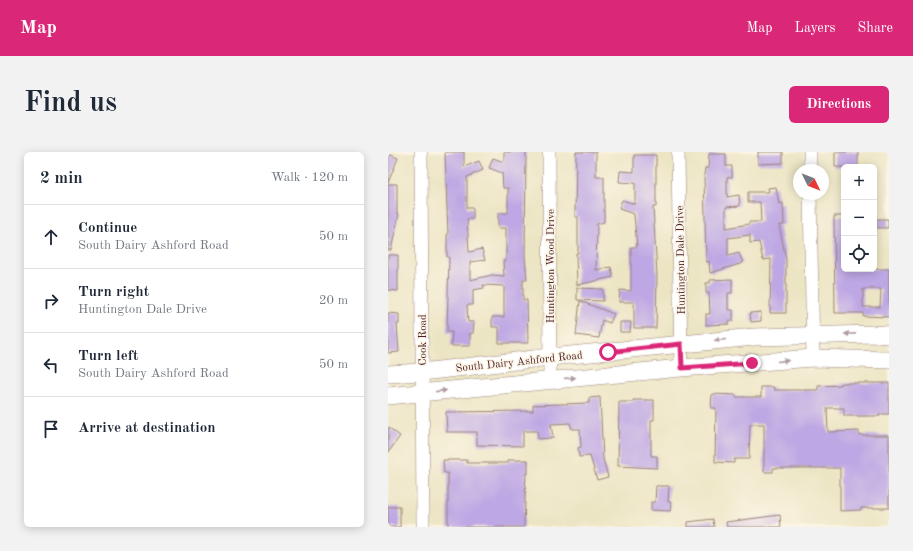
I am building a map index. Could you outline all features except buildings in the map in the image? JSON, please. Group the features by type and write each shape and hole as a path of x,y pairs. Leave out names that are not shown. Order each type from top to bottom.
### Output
{"main road":[{"name":"South Dairy Ashford Road","path":"388,374 422,372 550,357 754,337 889,335"},
{"name":"South Dairy Ashford Road","path":"388,396 682,368 812,358 889,360"}],"street":[{"name":"Cook Road","path":"421,152 423,527"},
{"name":"Huntington Wood Drive","path":"548,152 550,380"},
{"name":"Huntington Dale Drive","path":"678,152 682,368"},
{"path":"810,152 810,164"},
{"path":"810,200 812,358"}],"route":[{"path":"608,352 681,344 682,368 752,363"}]}
